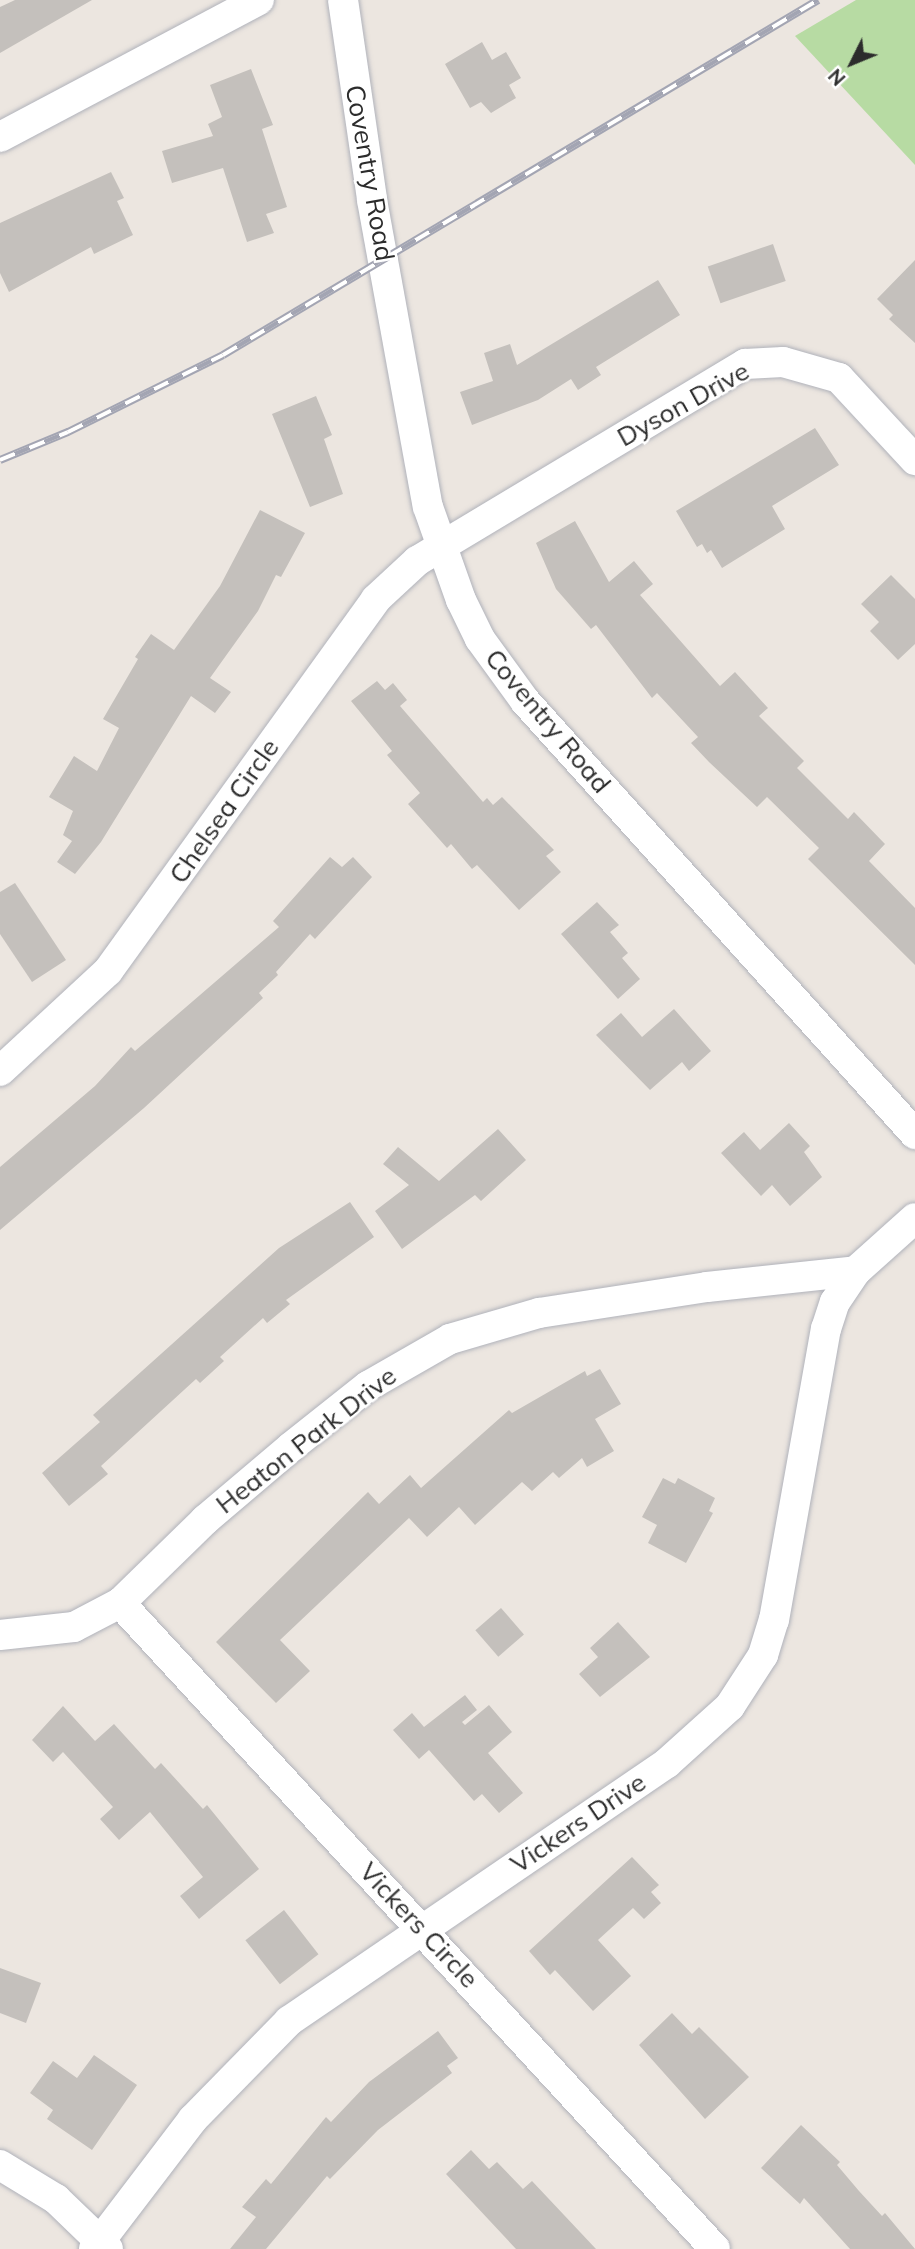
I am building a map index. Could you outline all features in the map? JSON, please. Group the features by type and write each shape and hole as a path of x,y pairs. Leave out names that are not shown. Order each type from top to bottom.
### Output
{"street":[{"path":"0,137 260,0"},
{"name":"Coventry Road","path":"343,0 372,200 428,507 441,548 480,639 525,701 915,1135"},
{"name":"Dyson Drive","path":"441,548 746,364 783,362 839,378 915,460"},
{"name":"Chelsea Circle","path":"0,1071 108,971 376,599 417,561 441,548"},
{"path":"856,1271 915,1218"},
{"name":"Heaton Park Drive","path":"0,1635 74,1627 120,1603 205,1520 302,1438 368,1386 450,1339 539,1313 720,1285 856,1271"},
{"name":"Vickers Drive","path":"101,2246 193,2119 256,2052 324,1993 667,1763 698,1739 751,1679 763,1655 785,1574 826,1329 835,1302 856,1271"},
{"name":"Vickers Circle","path":"120,1603 715,2249"},
{"path":"0,2165 56,2199 101,2246"}],"green space":[{"path":"856,0 915,0 915,165 795,36"}],"building":[{"path":"15,0 92,0 0,53 0,7"},
{"path":"482,42 492,60 506,52 521,78 509,85 516,98 491,113 481,102 470,108 445,64"},
{"path":"251,69 273,125 262,129 287,207 266,214 274,233 247,242 223,168 172,183 162,151 213,136 208,124 222,117 210,85"},
{"path":"111,172 124,198 117,201 133,235 94,254 91,247 9,292 0,273 0,223"},
{"path":"773,244 786,281 720,303 708,266"},
{"path":"915,260 915,343 889,319 893,315 877,299"},
{"path":"658,280 680,315 596,367 601,375 578,390 571,379 538,400 472,425 460,392 493,381 484,353 510,344 517,365"},
{"path":"316,396 332,435 324,439 343,494 310,507 272,414"},
{"path":"815,428 839,465 772,506 785,529 722,568 711,550 707,553 702,544 697,547 676,511"},
{"path":"260,510 305,533 281,577 276,575 258,611 210,678 231,692 215,713 191,696 101,842 75,874 57,862 72,841 63,835 73,811 49,797 74,756 97,771 119,728 103,719 138,659 135,657 151,634 174,650 220,586"},
{"path":"575,521 609,582 634,561 653,584 640,595 720,686 735,672 768,708 759,716 804,761 797,768 848,819 854,812 885,844 869,861 915,908 915,965 808,859 819,848 767,797 757,807 709,762 691,743 698,737 657,693 652,698 596,625 591,629 556,589 536,543"},
{"path":"891,575 915,599 915,644 898,660 870,631 879,622 861,604"},
{"path":"377,681 385,690 393,683 407,700 400,706 483,802 487,798 493,805 502,797 554,850 546,856 561,872 519,910 477,865 472,869 451,844 447,848 408,804 420,793 387,755 392,751 351,701"},
{"path":"330,857 342,867 353,857 372,877 315,939 310,934 276,972 278,975 259,993 263,998 144,1108 0,1230 0,1167 95,1086 131,1047 135,1051 279,927 273,921"},
{"path":"15,883 66,960 32,982 0,934 0,892"},
{"path":"597,902 619,925 610,932 628,953 622,958 640,979 618,999 561,934"},
{"path":"674,1009 711,1051 689,1071 682,1062 650,1090 596,1035 621,1013 642,1037"},
{"path":"789,1123 810,1146 804,1152 822,1177 790,1206 772,1185 761,1196 721,1153 744,1132 760,1150"},
{"path":"498,1129 526,1160 481,1201 475,1195 402,1249 375,1211 409,1185 383,1164 398,1147 439,1181"},
{"path":"350,1202 374,1237 286,1300 290,1304 267,1323 263,1318 220,1357 224,1361 200,1383 196,1379 101,1466 108,1474 69,1506 42,1473 100,1422 93,1415 279,1248"},
{"path":"600,1369 621,1404 595,1419 614,1451 587,1467 582,1458 559,1478 553,1472 532,1491 522,1482 475,1525 459,1507 427,1537 409,1518 280,1640 310,1671 276,1703 216,1642 368,1492 379,1504 410,1475 421,1488 509,1410 512,1413 585,1371 587,1376"},
{"path":"663,1478 675,1484 678,1478 715,1498 709,1511 713,1513 686,1563 648,1543 657,1525 642,1517"},
{"path":"501,1608 524,1634 498,1657 475,1630"},
{"path":"618,1622 650,1657 600,1697 579,1674 598,1657 590,1648"},
{"path":"465,1695 477,1710 462,1722 465,1725 489,1705 512,1732 488,1753 523,1793 499,1813 482,1794 474,1801 429,1750 419,1759 393,1730 412,1713 424,1727"},
{"path":"63,1706 95,1741 114,1724 155,1769 161,1763 203,1809 207,1805 259,1869 199,1919 180,1896 203,1877 150,1812 119,1840 100,1819 113,1807 63,1752 53,1762 32,1740"},
{"path":"632,1857 659,1885 651,1892 661,1903 644,1919 633,1908 598,1940 631,1976 593,2011 555,1970 550,1975 529,1951"},
{"path":"284,1910 318,1954 280,1984 245,1940"},
{"path":"0,1968 41,1983 26,2023 0,2013"},
{"path":"672,2013 692,2034 699,2027 749,2077 705,2119 639,2045"},
{"path":"438,2031 458,2058 447,2066 452,2073 378,2130 330,2179 327,2176 266,2249 230,2249 256,2217 242,2207 266,2179 271,2184 326,2117 331,2122 369,2082"},
{"path":"94,2055 137,2085 92,2150 47,2119 53,2110 30,2093 53,2061 77,2078"},
{"path":"801,2125 840,2162 837,2165 859,2191 882,2216 885,2213 915,2249 850,2249 804,2198 800,2204 761,2168"},
{"path":"471,2150 489,2169 497,2162 523,2189 532,2181 596,2249 516,2249 446,2174"}],"railway":[{"path":"0,460 68,432 223,355 818,0"}]}
